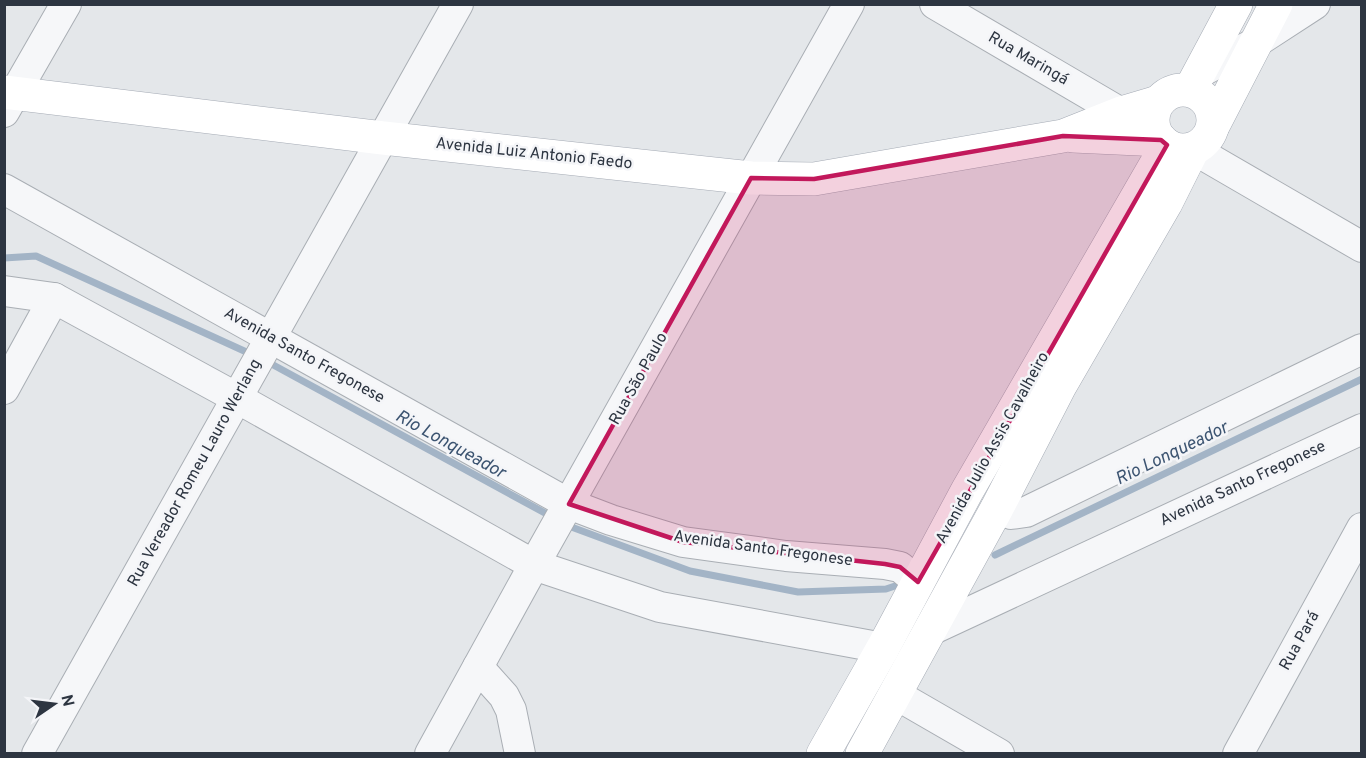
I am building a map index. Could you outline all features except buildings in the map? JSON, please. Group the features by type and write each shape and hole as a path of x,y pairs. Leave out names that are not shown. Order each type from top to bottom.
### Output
{"main road":[{"path":"1194,82 1211,107 1184,140 1156,132 1153,122 1158,102 1172,91 1194,82 1236,4"},
{"name":"Avenida Julio Assis Cavalheiro","path":"862,753 997,508 1153,196 1184,140 1241,72 1256,43 1295,10"},
{"name":"Avenida Luiz Antonio Faedo","path":"8,99 751,177 814,179 1063,136 1184,140"},
{"name":"Avenida Luiz Antonio Faedo","path":"1063,136 1121,113 1158,102"},
{"name":"Avenida Julio Assis Cavalheiro","path":"823,753 866,679 967,491 1153,196"},
{"path":"967,491 989,496 997,508"},
{"path":"866,679 878,690 895,694"}],"street":[{"path":"8,99 66,4"},
{"name":"Rua Vereador Romeu Lauro Werlang","path":"37,753 458,4"},
{"name":"Rua São Paulo","path":"430,753 849,4"},
{"name":"Rua Maringá","path":"935,4 1121,113"},
{"path":"1241,72 1295,10"},
{"path":"1194,82 1256,43"},
{"path":"1184,140 1362,247"},
{"name":"Avenida Santo Fregonese","path":"4,189 268,344 567,508 683,542 786,556 900,567 918,582"},
{"path":"4,291 54,298 240,392 536,560 660,607 883,648"},
{"path":"4,389 54,298"},
{"path":"997,508 1011,514 1026,512 1362,349"},
{"name":"Avenida Santo Fregonese","path":"929,631 1362,429"},
{"name":"Rua Pará","path":"1238,753 1362,528"},
{"path":"478,667 504,696 511,710 520,753"},
{"path":"895,694 999,753"}],"highlighted area":[{"path":"1063,136 1161,140 1167,145 918,582 900,567 885,564 683,542 569,504 751,178 814,179"}],"waterway":[{"name":"Rio Lonqueador","path":"4,258 36,256 253,355"},
{"name":"Rio Lonqueador","path":"266,361 554,518"},
{"name":"Rio Lonqueador","path":"995,555 1362,379"},
{"name":"Rio Lonqueador","path":"566,525 690,571 798,592 886,589 901,584"}]}
